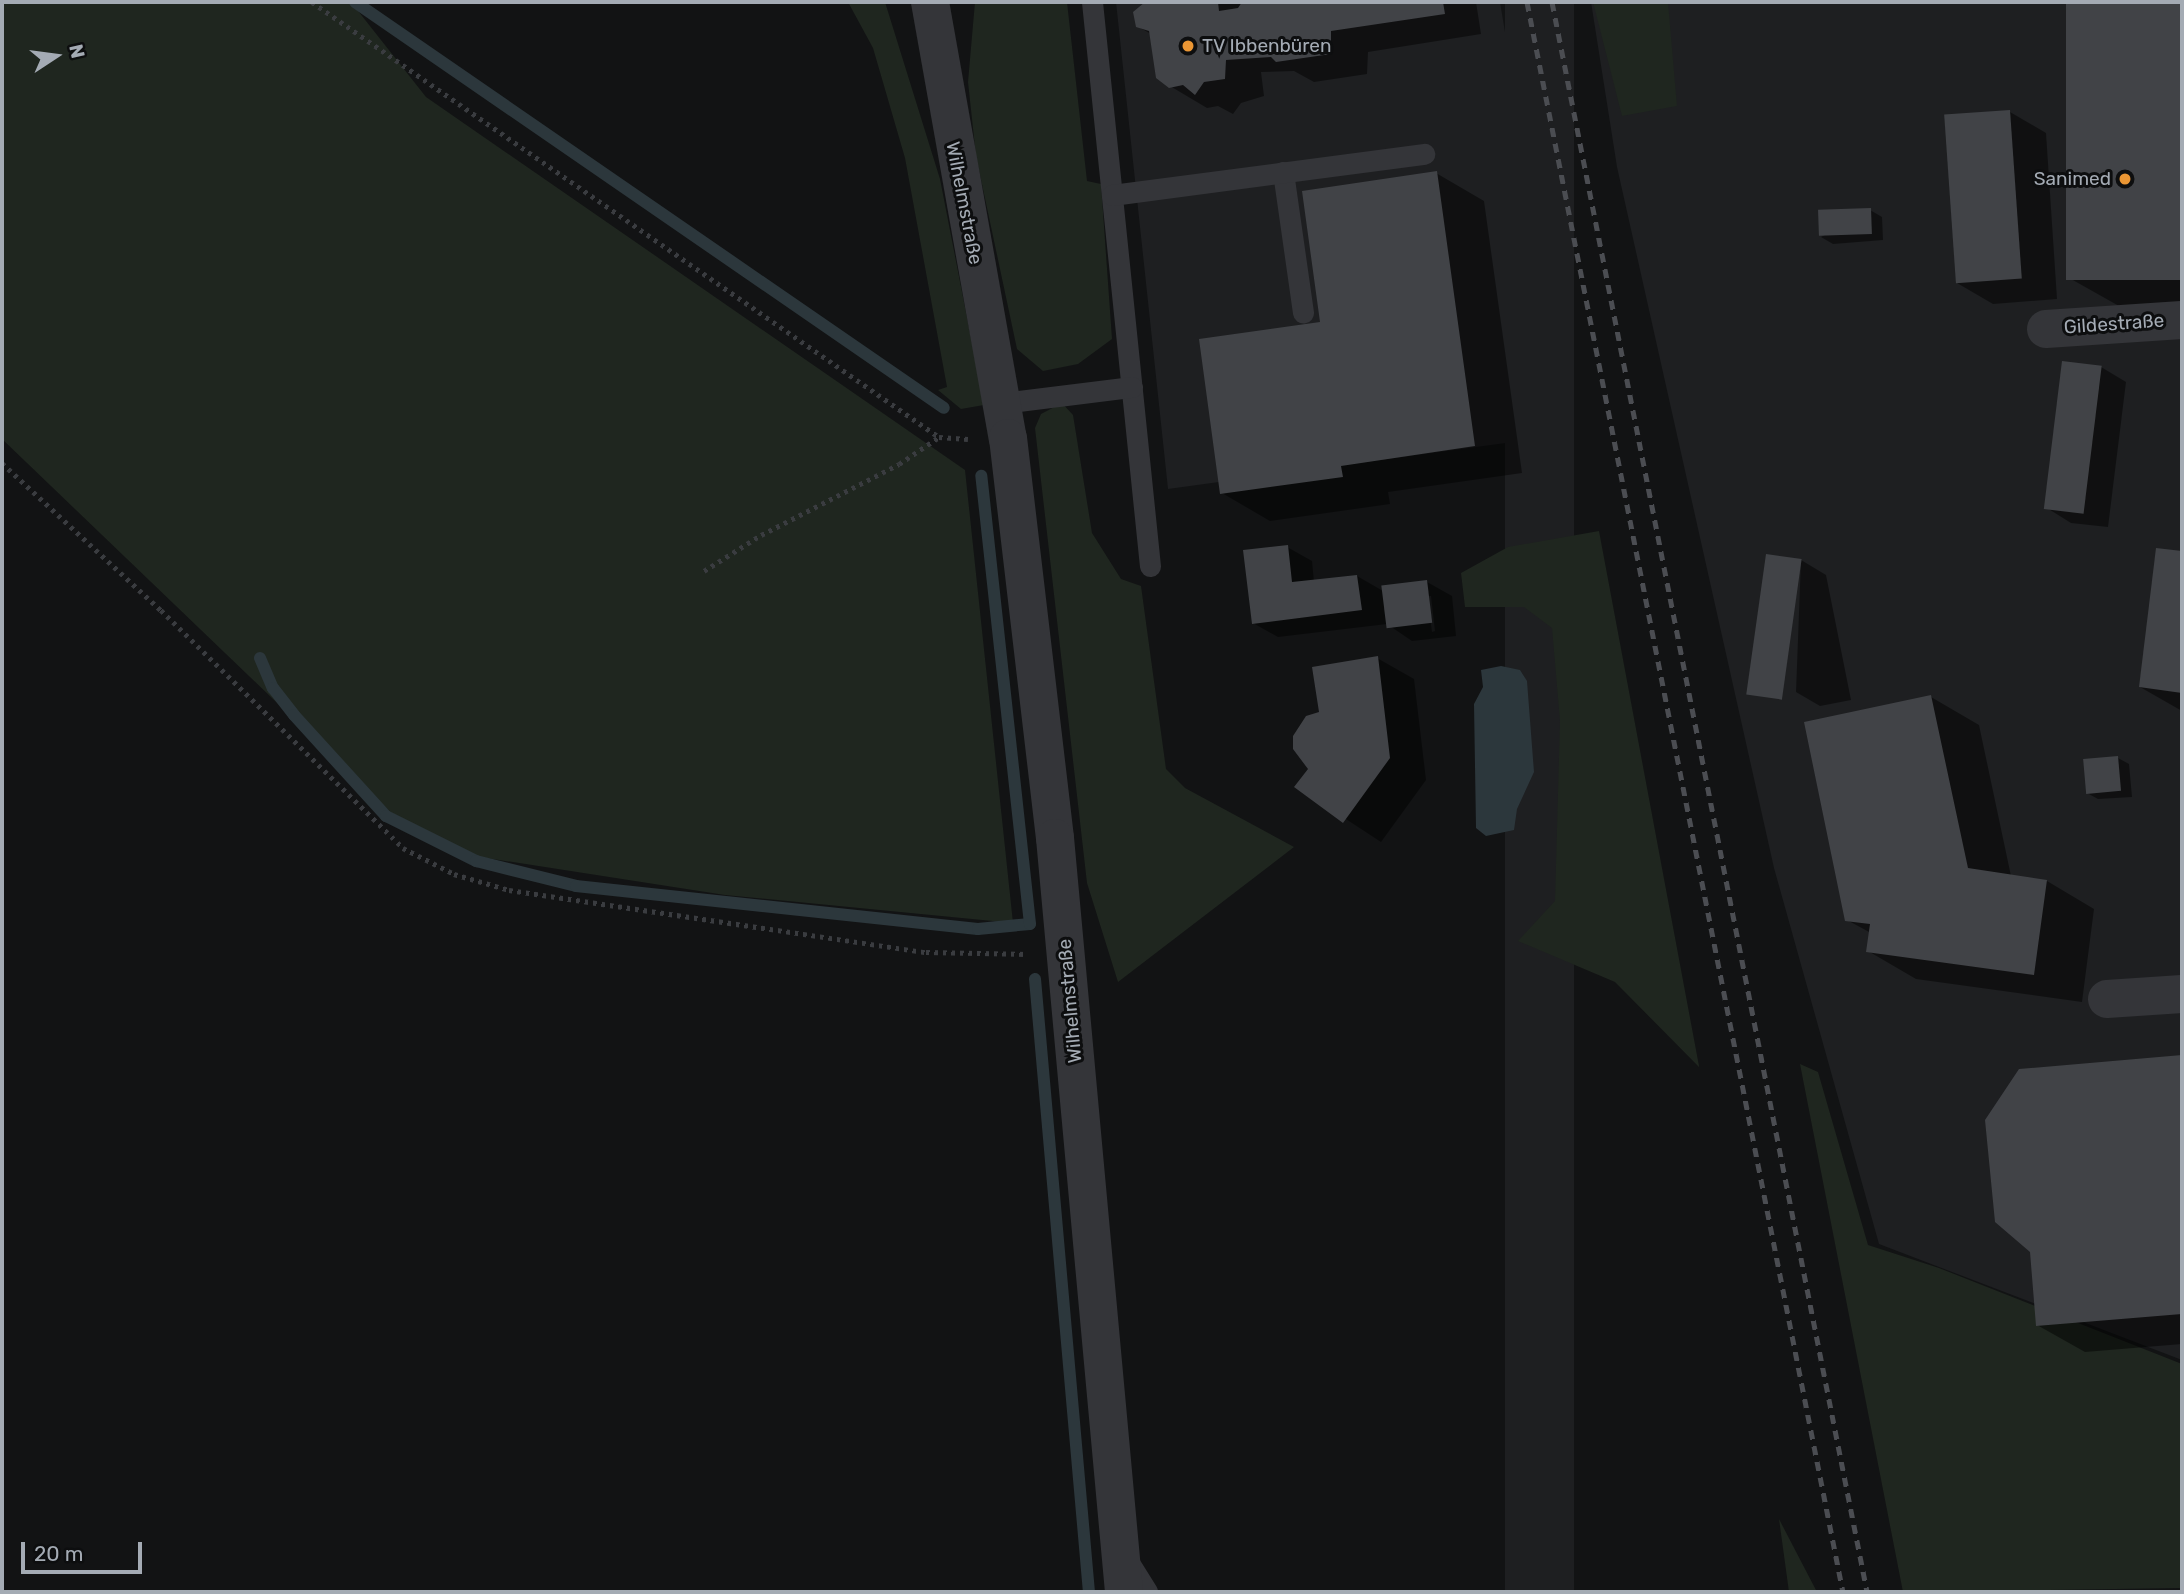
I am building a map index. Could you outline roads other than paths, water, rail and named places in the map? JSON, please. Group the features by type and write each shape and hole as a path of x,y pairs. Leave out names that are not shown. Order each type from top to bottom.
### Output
{"street":[{"name":"Wilhelmstraße","path":"930,2 946,111 1006,421 1066,951 1121,1550"},
{"name":"Gildestraße","path":"2046,329 2182,320"},
{"path":"2107,999 2182,994"},
{"path":"1121,1550 1124,1592"}],"lane":[{"path":"1092,2 1150,566"},
{"path":"1112,195 1424,154"},
{"path":"1283,172 1303,313"},
{"path":"1006,421 1132,387"},
{"name":"Wilhelmstraße","path":"1121,1550 1147,1592"}],"waterway":[{"path":"355,2 944,408"},
{"path":"260,658 273,688 294,715 386,816 476,861 576,886 978,929 1030,924 981,476"},
{"path":"1035,979 1089,1592"}],"railway":[{"path":"1527,2 1843,1592"},
{"path":"1552,2 1867,1592"}],"place":[{"name":"TV Ibbenbüren","path":"1188,46"},
{"name":"Sanimed","path":"2125,179"}]}
